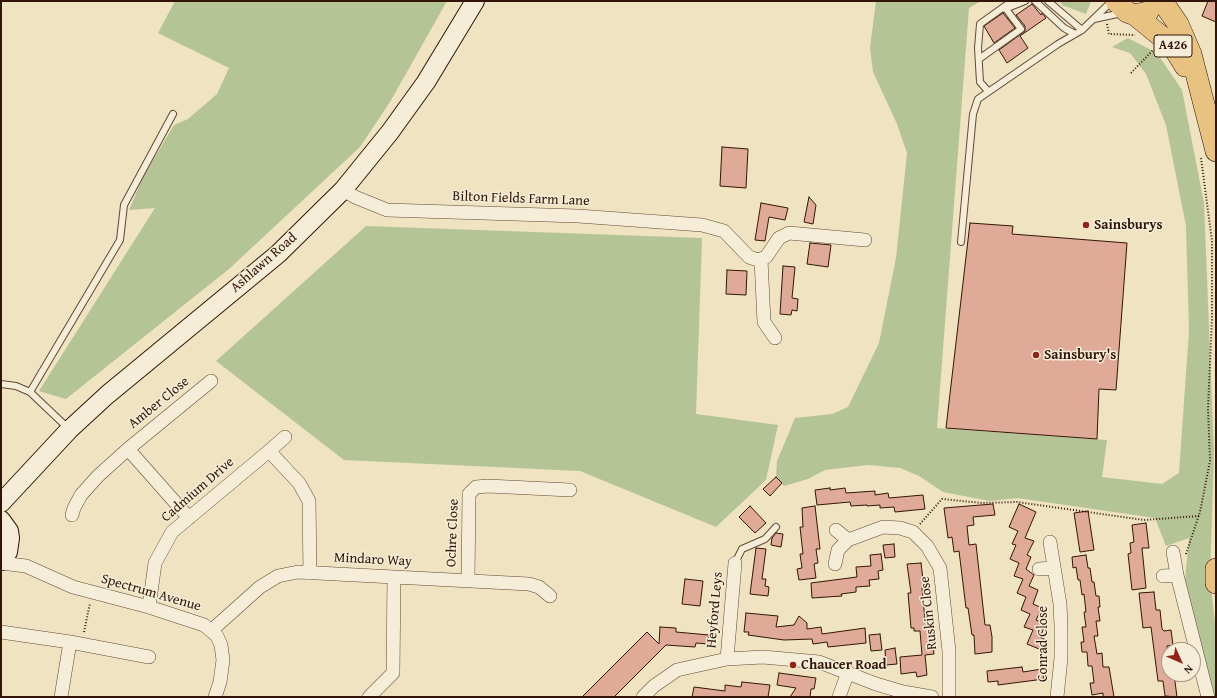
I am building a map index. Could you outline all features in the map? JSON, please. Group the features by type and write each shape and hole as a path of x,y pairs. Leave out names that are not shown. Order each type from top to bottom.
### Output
{"highway":[{"path":"1119,9 1150,11 1158,1"},
{"name":"A426","path":"1162,1 1178,24 1191,54 1199,89 1208,154"},
{"name":"A426","path":"1119,9 1172,45 1199,89"},
{"path":"1216,569 1216,583"}],"main road":[{"name":"Ashlawn Road","path":"1,504 69,430 107,395 278,254 343,190 390,132 426,82 475,1"},
{"path":"4,544 14,491"}],"street":[{"name":"Bilton Fields Farm Lane","path":"343,190 355,197 386,210 578,216 702,225 724,231 749,257 761,259"},
{"path":"776,338 764,322 761,259 766,257 779,238 789,233 865,240"},
{"name":"Amber Close","path":"72,515 81,496 98,476 128,449 211,381"},
{"name":"Cadmium Drive","path":"149,607 155,563 172,532 285,437"},
{"name":"Amber Close","path":"128,449 189,518"},
{"path":"269,451 299,483 309,501 310,573"},
{"name":"Ochre Close","path":"468,581 469,494 476,487 488,486 570,490"},
{"path":"834,564 838,550 848,540 883,526 900,528 913,532"},
{"path":"836,530 848,540"},
{"name":"Ruskin Close","path":"913,532 927,546 940,568 949,651 949,697"},
{"name":"Conrad Close","path":"1050,542 1060,604 1061,626 1062,658 1057,697"},
{"path":"4,544 32,569"},
{"path":"4,544 32,569"},
{"path":"1179,555 1177,575 1208,697"},
{"name":"Heyford Leys","path":"727,659 735,563"},
{"path":"1038,569 1053,568"},
{"name":"Spectrum Avenue","path":"32,569 73,587 149,607 204,625 212,630 221,645 223,660 220,682 215,697"},
{"name":"Mindaro Way","path":"212,630 260,587 278,576 298,572 529,584 539,587 550,596"},
{"path":"1164,576 1177,575"},
{"path":"369,697 393,673 394,577"},
{"path":"1,632 70,642 149,657"},
{"path":"61,697 70,642"},
{"path":"643,697 654,686 677,670 727,659 763,657 819,662 876,684 903,692 932,697"},
{"path":"839,697 848,672"}],"lane":[{"path":"1000,11 1012,1"},
{"path":"988,91 980,82 980,24 1000,11 1025,1"},
{"path":"1035,1 1064,28 1075,34"},
{"path":"1048,1 1082,30"},
{"path":"979,59 1021,29 1006,8"},
{"path":"1094,19 1119,9"},
{"path":"961,242 973,114 978,99 1058,44 1082,30 1094,19 1119,9"},
{"path":"30,392 120,240 124,205 173,114"},
{"path":"1,384 16,386 30,392 69,430"},
{"path":"735,563 742,549 748,545 757,544 765,539 776,527"}],"path":[{"path":"1119,9 1109,34 1135,35 1141,38"},
{"path":"1131,73 1156,46"},
{"path":"1179,555 1199,516 1210,461 1208,409 1212,318 1212,241 1208,154"},
{"path":"913,532 942,499 982,503 1017,502 1144,520 1199,516"},
{"path":"87,645 84,636 92,592"}],"green space":[{"path":"175,1 447,1 390,102 360,147 229,269 66,399 39,391 155,208 129,210 143,177 174,125 188,119 217,94 229,68 158,33"},
{"path":"876,1 981,1 969,8 937,428 1107,440 1102,477 1162,484 1179,473 1189,331 1186,226 1166,125 1146,74 1130,53 1112,47 1128,38 1157,53 1182,90 1204,203 1214,452 1210,579 1216,633 1216,697 1213,697 1185,580 1189,538 1166,546 1155,518 1017,498 990,501 943,492 919,476 900,468 868,465 825,470 808,479 784,486 776,477 777,461 795,418 832,414 848,407 879,343 896,258 907,153 897,124 873,72 870,48"},
{"path":"1060,1 1091,1 1086,14 1062,5"},
{"path":"366,226 702,238 696,414 778,425 766,480 716,527 580,471 344,460 216,361"}],"building":[{"path":"1208,1 1216,1 1216,22 1202,16"},
{"path":"1032,4 1041,15 1042,13 1046,18 1020,36 1028,48 1007,63 999,50 1025,31 1025,26 1016,15"},
{"path":"1003,13 1015,28 994,43 984,26"},
{"path":"722,147 748,149 746,188 720,186"},
{"path":"809,197 816,205 813,224 804,222"},
{"path":"761,203 788,208 785,220 769,217 765,241 755,240"},
{"name":"Sainsbury's","path":"970,223 1013,226 1012,234 1127,243 1116,390 1099,389 1097,439 946,428"},
{"path":"810,243 831,245 828,267 807,264"},
{"path":"783,266 795,267 792,298 798,299 797,311 792,310 791,315 780,314"},
{"path":"727,270 747,271 746,295 726,294"},
{"path":"776,477 782,483 770,496 763,489"},
{"path":"830,488 830,490 845,488 846,493 875,491 875,495 888,493 889,498 923,495 925,509 895,512 894,507 880,508 880,505 851,506 850,502 817,505 815,490"},
{"path":"993,504 995,515 973,517 974,525 967,526 969,545 976,544 985,625 990,625 992,637 992,652 975,654 974,635 972,635 968,608 966,608 959,551 954,552 952,537 948,538 944,508"},
{"path":"1019,504 1036,512 1025,538 1034,541 1027,555 1031,557 1026,569 1034,575 1029,586 1038,590 1033,604 1042,608 1036,620 1046,624 1040,637 1048,641 1044,651 1027,644 1033,630 1024,627 1030,614 1021,610 1026,597 1017,593 1023,579 1014,576 1019,563 1010,559 1016,545 1012,544 1018,531 1009,527"},
{"path":"750,506 766,523 755,533 739,517"},
{"path":"815,506 820,549 816,549 818,563 814,564 816,578 799,580 797,569 802,568 800,554 803,554 800,527 803,527 802,508"},
{"path":"1088,511 1094,550 1080,552 1074,513"},
{"path":"1146,523 1149,548 1142,548 1146,588 1132,590 1128,554 1131,553 1130,543 1134,542 1132,525"},
{"path":"776,533 783,534 781,547 771,545 772,538"},
{"path":"894,544 895,557 885,558 883,545"},
{"path":"756,548 766,549 762,579 766,579 765,586 769,587 768,596 750,594"},
{"path":"881,554 883,570 878,571 879,579 869,580 870,586 856,587 856,592 841,594 842,596 812,598 811,583 857,577 856,567 871,566 870,555"},
{"path":"1086,555 1092,582 1094,582 1096,596 1099,596 1100,607 1098,607 1100,621 1096,621 1098,636 1094,636 1097,654 1102,653 1103,667 1109,667 1114,697 1103,697 1103,693 1092,695 1090,683 1094,683 1092,666 1088,666 1087,652 1082,652 1081,642 1084,642 1082,627 1086,627 1084,612 1086,612 1084,594 1082,595 1076,567 1073,568 1072,557"},
{"path":"921,563 924,588 922,588 925,620 928,620 929,634 932,634 934,654 925,655 927,675 917,677 916,672 901,674 900,657 922,655 920,631 914,631 914,628 911,628 908,593 911,593 907,564"},
{"path":"685,579 703,581 700,606 682,604"},
{"path":"1154,592 1156,610 1160,610 1162,629 1164,631 1171,630 1173,642 1161,642 1161,681 1158,681 1151,627 1143,628 1139,593"},
{"path":"746,613 778,616 776,627 794,625 799,616 807,623 807,629 821,627 822,634 865,628 866,643 828,647 827,642 813,644 812,639 784,640 748,635 749,632 744,632"},
{"path":"660,627 676,628 676,632 709,635 708,644 696,643 695,647 666,645 614,697 582,697 647,632 659,644"},
{"path":"880,634 882,650 871,651 869,635"},
{"path":"895,648 897,664 886,665 885,650"},
{"path":"1022,667 1023,672 1042,669 1044,679 998,685 998,681 988,682 987,671"},
{"path":"779,673 816,678 814,689 811,689 810,697 790,697 796,688 777,685"},
{"path":"742,682 770,685 768,697 692,697 694,687 725,691 725,685 741,687"},
{"path":"1163,682 1175,682 1177,697 1165,696"}],"place":[{"name":"Sainsburys","path":"1086,225"},
{"name":"Sainsbury's","path":"1036,355"},
{"name":"Chaucer Road","path":"793,665"}]}
